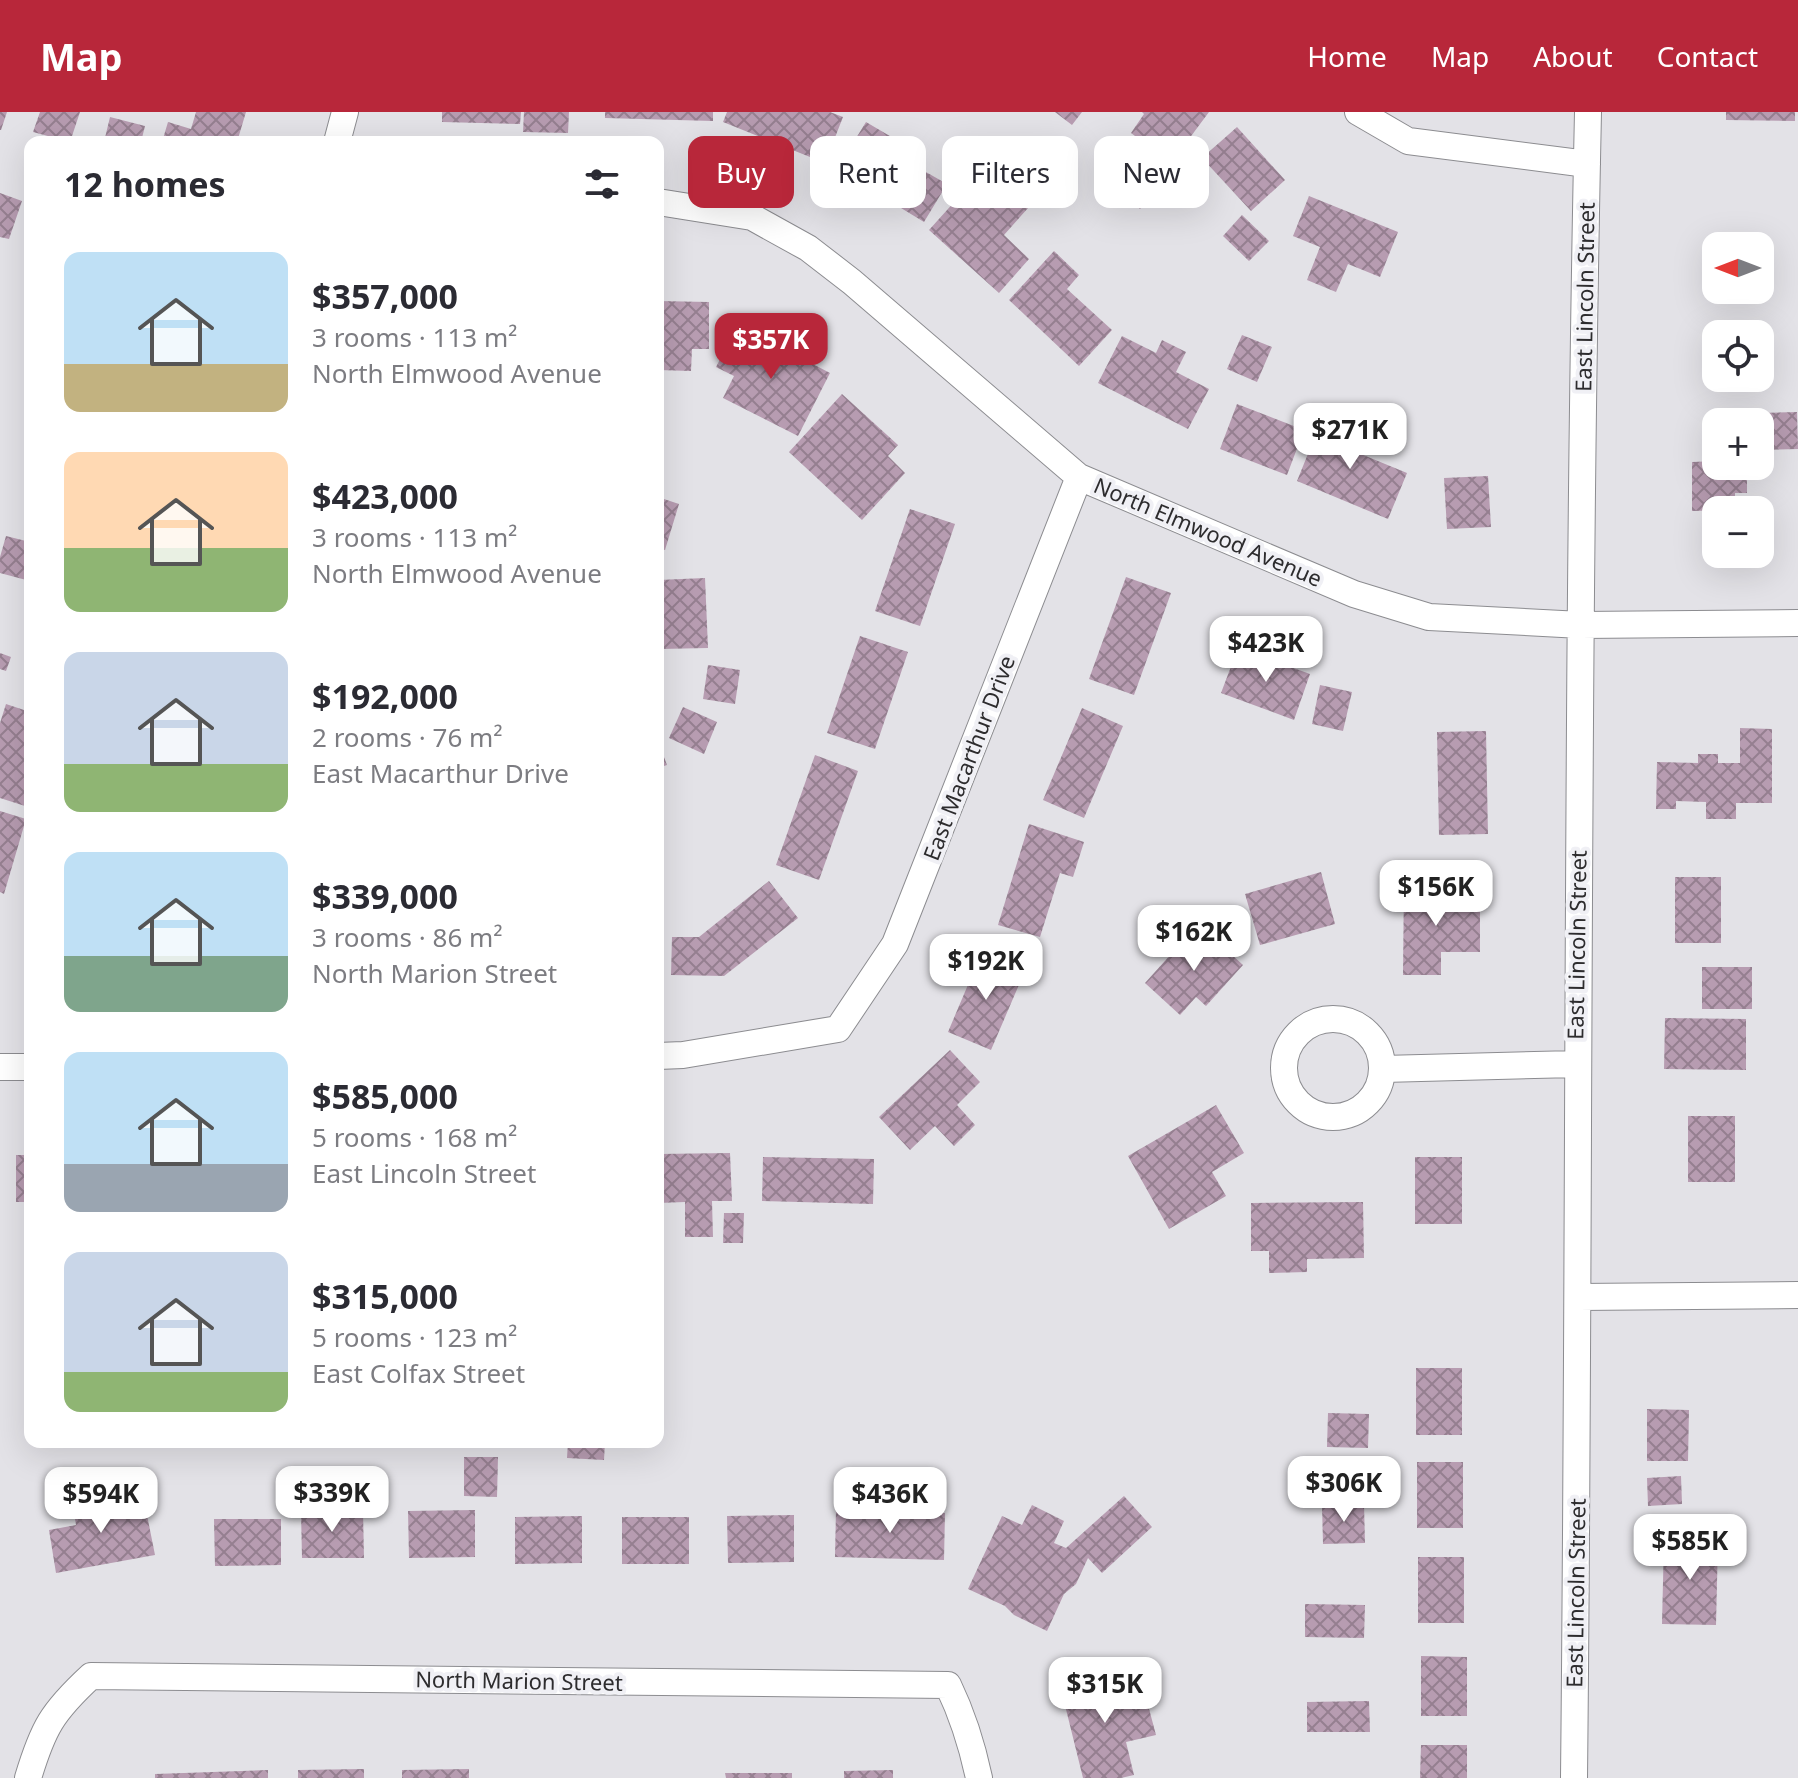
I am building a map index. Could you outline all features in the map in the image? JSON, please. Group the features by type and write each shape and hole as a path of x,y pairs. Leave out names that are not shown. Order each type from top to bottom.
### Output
{"street":[{"path":"339,136 345,112"},
{"path":"1358,112 1408,141 1587,164"},
{"name":"East Lincoln Street","path":"1574,1778 1579,1297 1576,1064 1588,112"},
{"name":"North Elmwood Avenue","path":"664,203 752,217 808,248 852,282 1079,477 1354,594 1429,617 1581,625 1798,623"},
{"name":"East Macarthur Drive","path":"664,1056 838,1029 895,944 1079,477"},
{"path":"1383,1069 1576,1064"},
{"path":"0,1067 24,1067"},
{"path":"1579,1297 1798,1295"},
{"name":"North Marion Street","path":"28,1778 40,1738 62,1703 91,1676 948,1685 967,1729 979,1778"}],"building":[{"path":"0,112 7,112 1,130 0,130"},
{"path":"40,112 80,112 72,136 48,136 33,132"},
{"path":"196,112 246,112 239,136 164,136 168,122 191,129"},
{"path":"442,112 521,112 520,124 442,122"},
{"path":"524,112 569,112 568,133 523,132"},
{"path":"605,112 713,112 713,121 605,118"},
{"path":"727,112 830,112 843,117 836,136 810,136 810,157 794,151 794,136 758,136 723,122"},
{"path":"1055,112 1082,112 1072,125"},
{"path":"1142,112 1209,112 1191,136 1135,136 1131,133 1144,114"},
{"path":"1726,112 1795,112 1795,121 1726,120"},
{"path":"110,117 145,126 142,136 105,136"},
{"path":"866,122 890,136 857,136"},
{"path":"1237,127 1285,180 1251,211 1209,166 1209,152"},
{"path":"926,172 942,181 942,192 924,222 901,208 926,208"},
{"path":"0,193 22,201 9,239 0,237"},
{"path":"1309,196 1398,232 1380,277 1348,264 1336,292 1307,280 1320,247 1293,236"},
{"path":"949,208 1028,208 1004,235 1029,259 999,293 929,230"},
{"path":"1242,215 1269,241 1249,261 1223,236"},
{"path":"1054,251 1079,275 1067,289 1112,330 1079,366 1009,300"},
{"path":"664,301 709,302 709,349 692,349 691,371 664,370"},
{"path":"738,325 830,373 798,436 723,398 734,376 716,367"},
{"path":"1242,335 1272,347 1257,382 1227,369"},
{"path":"1122,336 1156,353 1162,340 1186,352 1176,372 1209,389 1188,429 1098,383"},
{"path":"842,394 898,445 888,456 905,473 862,520 789,452"},
{"path":"1237,404 1304,430 1287,475 1220,449"},
{"path":"1797,412 1798,449 1774,450 1774,413"},
{"path":"1322,419 1363,436 1356,452 1407,473 1388,519 1297,481"},
{"path":"1692,462 1702,462 1702,480 1747,480 1747,493 1702,496 1702,511 1692,511"},
{"path":"1488,476 1491,527 1447,529 1444,478"},
{"path":"664,499 679,504 664,550"},
{"path":"910,509 955,524 920,626 875,611"},
{"path":"6,536 24,540 24,579 0,573 0,557"},
{"path":"1126,577 1171,593 1134,695 1089,679"},
{"path":"705,578 708,648 664,649 664,580"},
{"path":"860,636 908,652 875,749 827,733"},
{"path":"1238,648 1310,674 1294,720 1221,693"},
{"path":"0,653 11,657 6,671 0,669"},
{"path":"708,665 740,670 735,704 703,699"},
{"path":"1320,685 1352,692 1343,731 1312,724"},
{"path":"6,704 24,710 24,806 0,798 0,723"},
{"path":"683,707 717,722 704,754 669,738"},
{"path":"1082,708 1123,726 1084,818 1043,800"},
{"path":"1740,728 1772,729 1772,803 1736,803 1736,819 1706,819 1706,802 1676,801 1676,809 1656,809 1657,762 1698,763 1698,754 1718,754 1718,763 1740,763"},
{"path":"1486,731 1488,834 1439,835 1437,732"},
{"path":"815,755 858,771 819,880 776,865"},
{"path":"0,811 24,818 24,826 4,894 0,892"},
{"path":"1029,824 1084,842 1073,877 1060,873 1040,937 998,925"},
{"path":"1321,872 1335,924 1260,945 1245,894"},
{"path":"1675,877 1721,877 1721,943 1675,943"},
{"path":"1404,880 1439,881 1439,902 1480,902 1480,952 1441,952 1441,975 1403,975"},
{"path":"769,881 798,918 724,976 671,975 672,937 699,937"},
{"path":"1207,932 1243,965 1206,1006 1196,997 1180,1015 1145,983 1190,933 1199,942"},
{"path":"981,954 1024,973 991,1050 948,1032"},
{"path":"1702,967 1752,967 1752,1009 1702,1009"},
{"path":"1665,1018 1746,1019 1746,1070 1664,1069"},
{"path":"950,1050 980,1082 957,1105 975,1125 954,1146 935,1126 910,1150 879,1117"},
{"path":"1216,1105 1244,1153 1212,1172 1226,1196 1169,1229 1128,1156"},
{"path":"1688,1116 1735,1116 1735,1182 1688,1182"},
{"path":"730,1153 732,1201 712,1201 713,1237 685,1237 685,1202 664,1203 664,1154"},
{"path":"16,1155 24,1155 24,1202 16,1202"},
{"path":"763,1157 874,1159 873,1204 762,1201"},
{"path":"1415,1157 1462,1157 1462,1224 1415,1224"},
{"path":"1363,1202 1364,1258 1307,1259 1307,1272 1269,1273 1269,1251 1251,1251 1251,1203"},
{"path":"724,1213 744,1213 743,1243 723,1243"},
{"path":"1416,1368 1462,1368 1462,1435 1416,1435"},
{"path":"1647,1409 1689,1410 1688,1461 1647,1461"},
{"path":"1328,1413 1369,1414 1368,1448 1327,1447"},
{"path":"568,1448 605,1448 604,1460 567,1458"},
{"path":"464,1457 498,1457 497,1497 464,1496"},
{"path":"1417,1462 1463,1462 1463,1528 1417,1528"},
{"path":"1681,1476 1682,1504 1648,1506 1647,1478"},
{"path":"120,1492 124,1514 146,1510 155,1555 56,1573 49,1530 76,1525 72,1501"},
{"path":"1124,1496 1152,1527 1102,1573 1088,1558 1076,1584 1064,1594 1047,1631 968,1589 1002,1516 1022,1525 1032,1505 1064,1521 1054,1543 1066,1548"},
{"path":"1364,1504 1365,1543 1323,1544 1322,1505"},
{"path":"475,1510 475,1557 409,1558 408,1511"},
{"path":"836,1510 945,1513 944,1560 835,1557"},
{"path":"301,1511 363,1511 364,1558 302,1558"},
{"path":"794,1515 794,1562 728,1563 727,1516"},
{"path":"582,1516 582,1563 515,1564 515,1517"},
{"path":"622,1517 689,1517 689,1564 622,1564"},
{"path":"214,1519 281,1519 281,1565 215,1566"},
{"path":"1664,1540 1718,1541 1716,1625 1662,1624"},
{"path":"1418,1557 1464,1557 1464,1623 1418,1623"},
{"path":"1305,1604 1365,1605 1364,1638 1305,1637"},
{"path":"1421,1656 1467,1657 1467,1716 1421,1716"},
{"path":"1105,1670 1112,1697 1144,1690 1156,1735 1126,1742 1134,1775 1083,1778 1059,1681"},
{"path":"1369,1701 1370,1732 1307,1732 1307,1702"},
{"path":"1421,1745 1467,1745 1467,1778 1420,1778"},
{"path":"364,1769 364,1778 298,1778 298,1770"},
{"path":"469,1769 469,1778 402,1778 402,1770"},
{"path":"268,1770 268,1778 155,1778 155,1774"},
{"path":"893,1770 893,1778 844,1778 844,1771"},
{"path":"725,1773 792,1773 792,1778 726,1778"}]}
